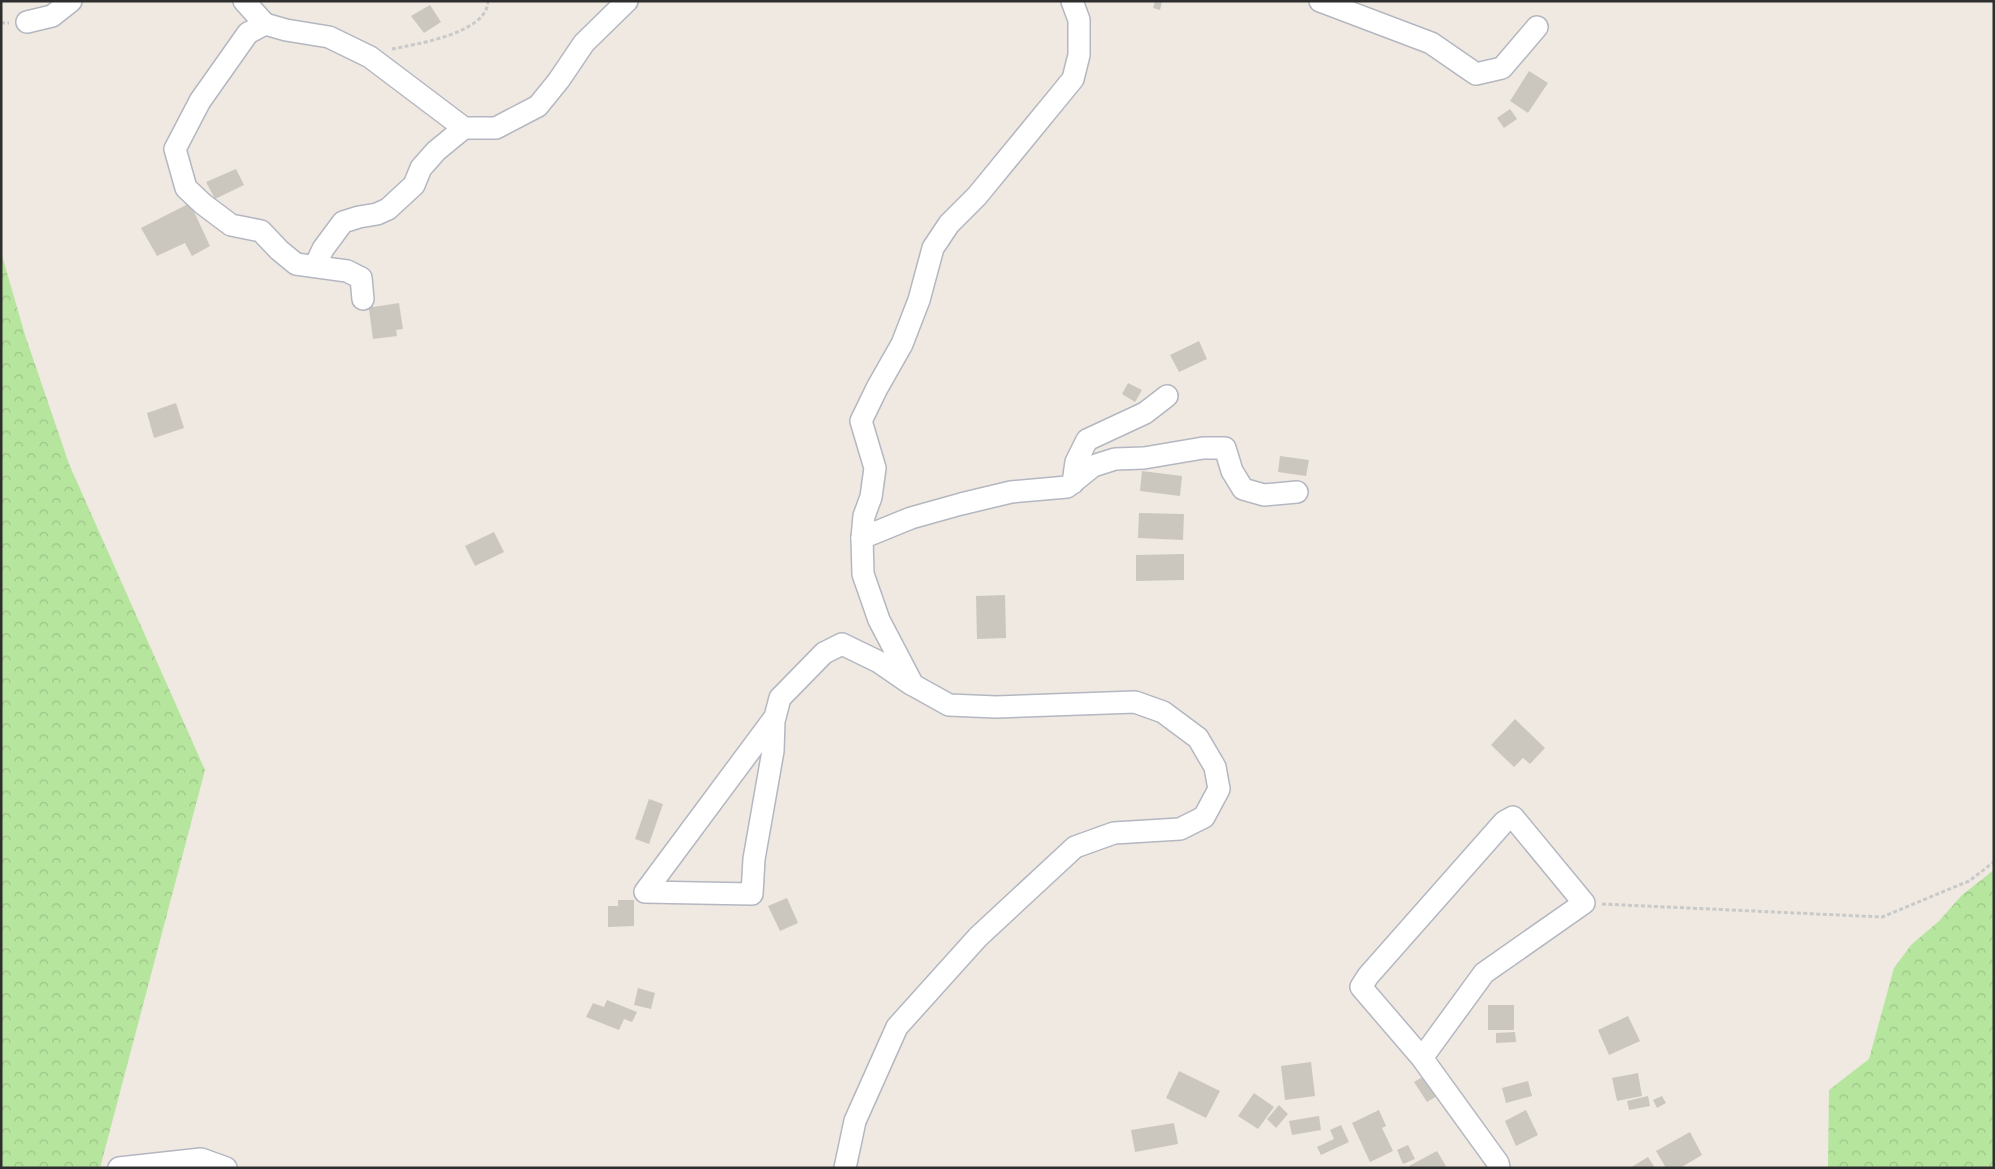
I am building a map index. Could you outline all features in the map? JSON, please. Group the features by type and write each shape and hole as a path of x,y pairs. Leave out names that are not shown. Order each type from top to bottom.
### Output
{"street":[{"path":"27,22 52,16 71,1"},
{"path":"244,1 265,24 286,30 329,37 370,57 464,128 496,128 538,106 559,80 584,43 627,1"},
{"path":"914,686 879,620 863,574 862,538 864,516 871,497 874,468 861,421 902,344 918,300 933,248 949,224 977,196 1073,79 1079,55 1079,20 1072,1"},
{"path":"1320,1 1431,43 1476,74 1502,68 1537,27"},
{"path":"265,24 248,32 200,101 175,149 186,188 203,204 231,224 261,231 296,264 347,271 362,278 363,299"},
{"path":"315,266 323,249 343,222 377,214 388,209 414,185 420,168 436,151 464,128"},
{"path":"1073,483 1076,462 1087,440 1145,413 1167,396"},
{"path":"862,538 911,518 961,504 1012,492 1067,488 1093,466 1115,459 1144,458 1203,448 1225,448 1232,471 1244,489 1264,495 1297,492"},
{"path":"775,717 645,892 752,894 754,859 762,822 773,751 775,717 780,698 824,653 842,644 880,662 914,686 949,705 996,707 1135,702 1163,712 1198,738 1216,767 1219,789 1204,817 1180,829 1114,833 1075,847 978,937 897,1027 855,1121 845,1168"},
{"path":"1422,1058 1484,973 1584,904 1513,818 1504,822 1368,976 1362,987 1422,1058 1498,1163 1499,1168"},
{"path":"118,1168 201,1159 226,1168"}],"path":[{"path":"370,57 393,49 444,38 480,18 488,6 488,1"},
{"path":"1584,904 1882,917 1969,881 1994,862"}],"green space":[{"path":"1,252 25,335 69,464 205,770 100,1168 1,1168"},
{"path":"1994,870 1994,1168 1828,1168 1829,1090 1869,1059 1894,968 1911,945 1939,921 1962,895"}],"building":[{"path":"1155,1 1162,1 1160,10 1153,8"},
{"path":"430,5 441,22 424,33 411,16"},
{"path":"1529,71 1548,83 1528,113 1510,101"},
{"path":"1510,109 1517,119 1504,128 1497,118"},
{"path":"236,169 244,185 215,199 206,182"},
{"path":"190,203 210,246 192,256 185,243 157,256 141,228"},
{"path":"367,295 371,297 373,307 399,303 403,329 396,330 397,336 373,339"},
{"path":"1199,341 1207,359 1179,372 1170,355"},
{"path":"1128,383 1142,390 1135,402 1122,394"},
{"path":"176,403 184,428 154,438 147,413"},
{"path":"1280,456 1309,460 1306,476 1278,472"},
{"path":"1142,471 1182,476 1180,496 1140,491"},
{"path":"1139,513 1184,514 1183,540 1138,538"},
{"path":"494,532 504,552 475,566 465,546"},
{"path":"1184,554 1184,580 1136,581 1136,555"},
{"path":"1005,595 1006,638 977,639 976,596"},
{"path":"1515,719 1545,748 1530,764 1523,758 1514,767 1491,745"},
{"path":"649,799 663,804 649,844 635,839"},
{"path":"787,898 798,923 780,931 768,906"},
{"path":"618,900 634,900 634,926 608,927 608,906 618,906"},
{"path":"638,988 655,993 651,1009 634,1005"},
{"path":"607,1000 637,1012 632,1022 624,1019 619,1030 586,1017 593,1003 604,1007"},
{"path":"1488,1005 1514,1005 1514,1030 1488,1030"},
{"path":"1628,1016 1640,1041 1609,1055 1598,1030"},
{"path":"1515,1032 1516,1042 1496,1043 1496,1033"},
{"path":"1311,1062 1315,1096 1285,1100 1281,1066"},
{"path":"1179,1071 1220,1091 1206,1118 1166,1098"},
{"path":"1638,1073 1642,1096 1617,1101 1612,1078"},
{"path":"1424,1076 1437,1096 1427,1102 1414,1082"},
{"path":"1528,1081 1532,1096 1506,1103 1502,1088"},
{"path":"1254,1093 1274,1107 1258,1129 1238,1116"},
{"path":"1648,1096 1650,1106 1629,1110 1627,1101"},
{"path":"1662,1096 1666,1103 1657,1108 1653,1100"},
{"path":"1279,1105 1288,1114 1276,1128 1267,1119"},
{"path":"1379,1110 1386,1126 1382,1128 1393,1151 1370,1162 1352,1123"},
{"path":"1526,1110 1538,1135 1516,1146 1505,1121"},
{"path":"1319,1116 1321,1130 1292,1135 1289,1121"},
{"path":"1174,1123 1178,1144 1135,1152 1131,1130"},
{"path":"1341,1125 1349,1142 1321,1155 1317,1147 1334,1139 1330,1130"},
{"path":"1690,1132 1702,1155 1680,1168 1666,1168 1656,1151"},
{"path":"1408,1145 1415,1159 1403,1164 1397,1150"},
{"path":"1437,1151 1447,1168 1410,1168 1409,1166"},
{"path":"1648,1157 1655,1168 1630,1168"}]}
